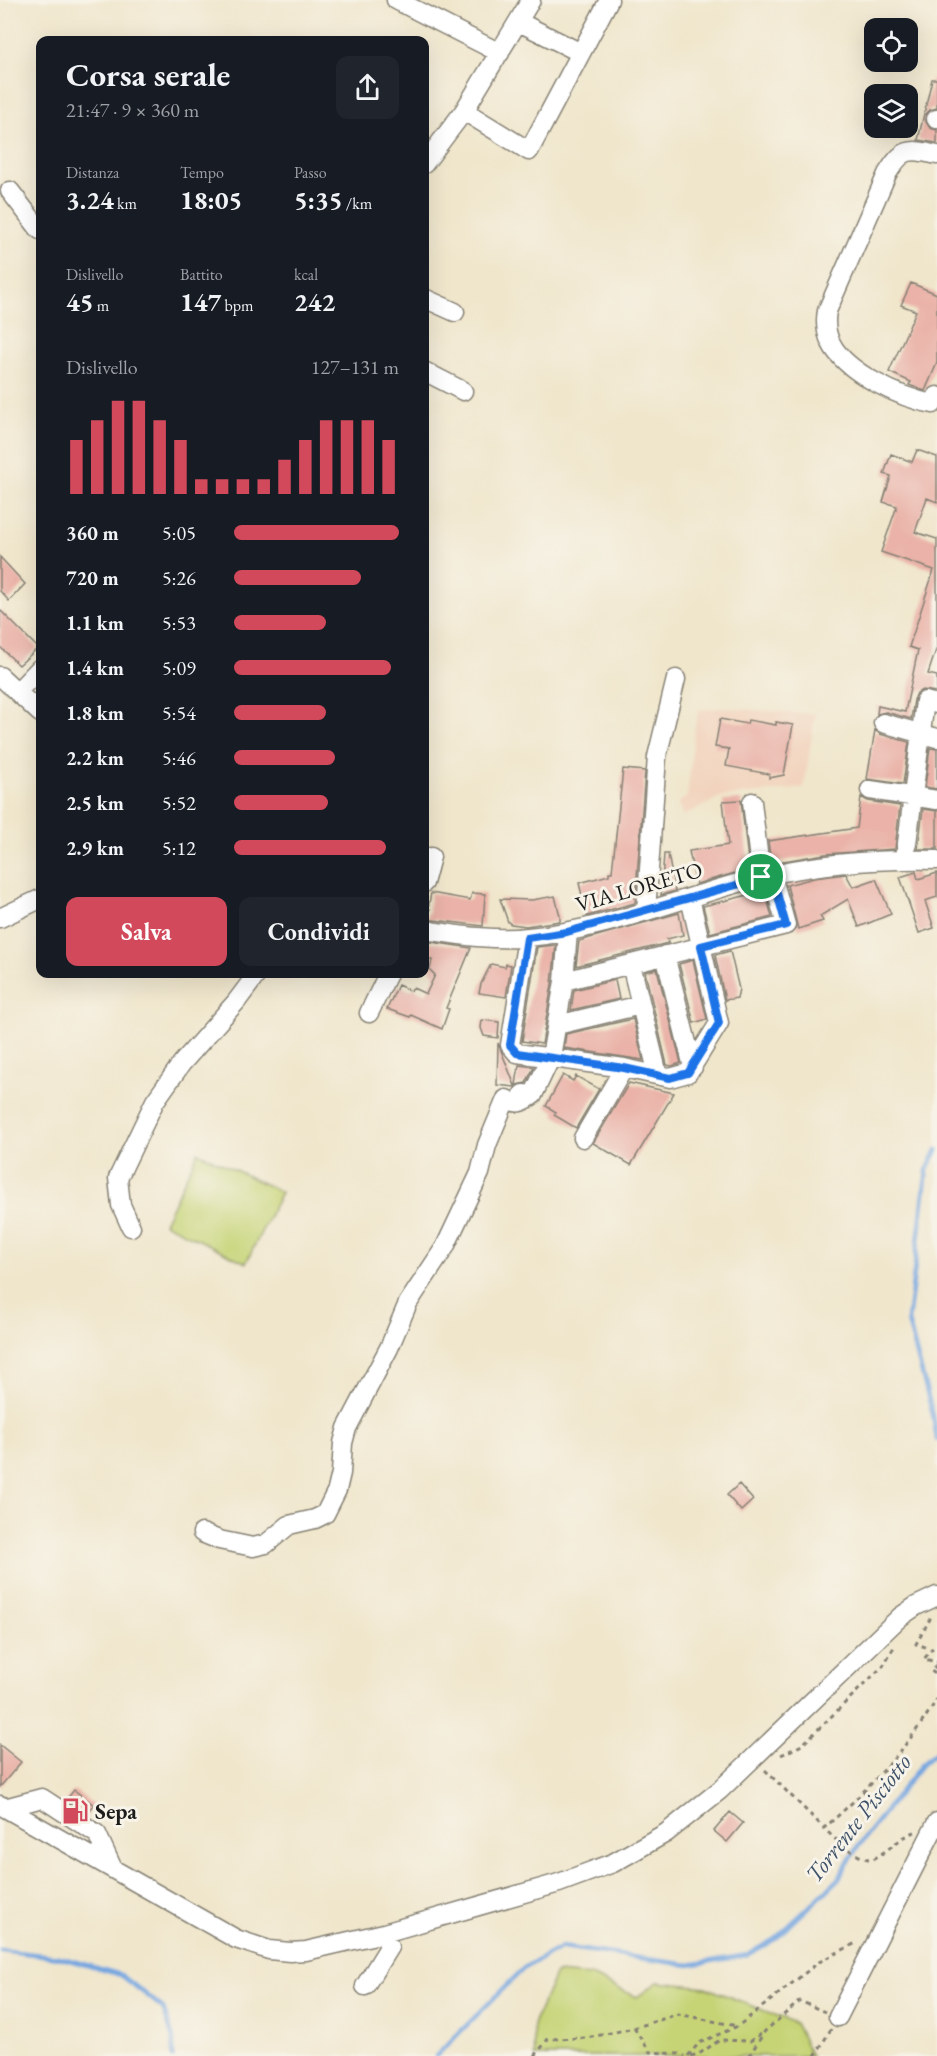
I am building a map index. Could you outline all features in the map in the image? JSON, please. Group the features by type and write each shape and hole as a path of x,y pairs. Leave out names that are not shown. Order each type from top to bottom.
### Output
{"street":[{"path":"396,0 500,53"},
{"path":"429,157 464,111 531,0"},
{"path":"464,111 529,151 609,0"},
{"path":"519,22 581,52"},
{"path":"929,153 915,150 905,152 896,160 887,174 827,311 825,322 831,343 852,367 876,382 923,402 935,400"},
{"path":"10,190 36,225"},
{"path":"429,300 455,312"},
{"path":"429,374 463,391"},
{"path":"17,692 36,672"},
{"path":"0,676 36,709"},
{"path":"646,911 657,757 676,679"},
{"path":"905,859 913,797 929,736 925,701 937,704"},
{"path":"883,723 929,736"},
{"path":"870,790 937,800"},
{"path":"564,981 786,925 766,876 752,802"},
{"path":"429,865 431,857"},
{"name":"VIA LORETO","path":"429,931 478,938 527,938 567,932 766,876 822,866 905,859 937,860"},
{"path":"527,938 510,1045 517,1053 624,1068 670,1078 688,1073 719,1023 690,898"},
{"path":"0,918 36,901"},
{"path":"202,1533 219,1540 253,1547 266,1544 289,1525 315,1519 324,1514 337,1490 347,1428 389,1348 408,1303 445,1246 480,1173 487,1145 506,1099 515,1104 521,1104 533,1095 551,1057 564,981 567,932"},
{"path":"665,955 693,1067"},
{"path":"631,964 658,1075"},
{"path":"131,1227 121,1205 118,1178 155,1101 182,1063 254,978"},
{"path":"369,1013 386,978"},
{"path":"557,1025 640,1005"},
{"path":"583,1138 624,1068"},
{"path":"503,1091 533,1095"},
{"path":"2,1806 236,1939 269,1950 306,1951 384,1932 559,1883 613,1863 666,1833 720,1790 900,1617 936,1590"},
{"path":"2,1806 42,1798 97,1834 113,1869"},
{"path":"838,2017 937,1822"},
{"path":"365,1986 390,1947 384,1932"}],"path":[{"path":"927,1616 930,1619 915,1644 932,1648 924,1659 937,1663 931,1671 937,1676"},
{"path":"777,1758 802,1744 884,1666 899,1639"},
{"path":"824,1828 856,1800 890,1763 925,1719 937,1699"},
{"path":"771,1764 765,1770 829,1834 863,1860 872,1860 904,1836 921,1829 918,1846 920,1855"},
{"path":"688,2056 699,2043 738,2026 819,1962 863,1939 877,1938"},
{"path":"634,2028 650,2052 688,2056 699,2054 720,2040 750,2042 800,2001 838,2017 815,2056"},
{"path":"535,2056 548,2039 587,2038 634,2028 678,2014 738,2026"},
{"path":"749,2056 765,2031"}],"shaded area":[{"path":"722,708 815,714 804,788 721,797 683,816 678,803 687,797 695,725 699,710"}],"green space":[{"path":"198,1152 281,1192 246,1263 164,1223"},
{"path":"556,1973 591,1976 637,1997 658,1982 705,1987 795,2023 811,2056 535,2056 533,2025"}],"building":[{"path":"932,79 937,79 937,108 926,114 925,120 930,128 937,130 937,143 918,140"},
{"path":"911,283 937,294 937,363 925,391 909,385 911,382 889,372 916,311 901,305"},
{"path":"917,450 937,457 937,502 927,498 915,532 937,539 937,647 928,674 937,676 937,692 922,690 917,693 911,719 886,712 877,714 878,706 905,712 918,650 909,647 934,570 881,552 897,506 883,502 891,476 884,474 891,454 912,462"},
{"path":"0,557 25,584 9,601 0,591"},
{"path":"0,610 36,646 36,650 19,665 0,647"},
{"path":"720,719 747,724 748,720 776,725 776,722 793,725 784,775 769,778 769,774 726,766 729,749 715,747"},
{"path":"875,730 880,734 909,742 903,784 867,779"},
{"path":"930,748 937,749 937,789 925,787"},
{"path":"623,769 645,771 635,903 587,916 579,883 609,875 609,872 612,872"},
{"path":"861,797 868,801 900,806 895,849 825,854 771,863 768,841 857,828"},
{"path":"741,800 749,869 696,884 689,851 728,845 723,801"},
{"path":"923,809 937,811 937,849 918,849"},
{"path":"664,854 668,854 675,891 661,895"},
{"path":"916,872 918,879 937,873 937,897 925,901 934,928 919,933 900,877"},
{"path":"846,874 853,887 876,879 891,914 859,927 848,899 820,916 823,921 798,929 787,885 814,878"},
{"path":"765,891 772,917 710,933 703,906"},
{"path":"431,893 470,900 472,893 485,894 483,926 429,919"},
{"path":"555,896 560,921 526,926 508,922 500,899 532,900"},
{"path":"679,913 683,935 667,939 668,943 576,966 579,941"},
{"path":"429,942 471,948 446,1008 449,1009 442,1029 411,1015 410,1017 387,1009 398,985 426,994 435,975 430,970 432,960 429,960"},
{"path":"556,945 542,1044 522,1041 537,947"},
{"path":"730,951 739,989 737,998 725,1000 715,955"},
{"path":"693,960 707,1019 694,1023 679,964"},
{"path":"491,964 505,967 506,964 511,965 506,997 479,993"},
{"path":"657,969 681,1063 672,1066 667,1065 645,972"},
{"path":"615,980 619,999 571,1010 574,990"},
{"path":"633,1019 643,1060 564,1048 566,1034"},
{"path":"482,1020 499,1022 498,1038 484,1036 481,1028"},
{"path":"498,1043 515,1086 515,1087 497,1085"},
{"path":"519,1065 534,1067 526,1083 516,1085"},
{"path":"563,1075 573,1081 576,1076 599,1089 576,1128 554,1115 556,1112 546,1106"},
{"path":"629,1083 674,1093 631,1165 593,1143"},
{"path":"739,1484 753,1500 741,1511 727,1495"},
{"path":"0,1745 21,1762 0,1787"},
{"path":"74,1790 94,1805 87,1814 66,1800"},
{"path":"730,1812 743,1823 727,1842 714,1831"}],"waterway":[{"path":"937,1150 927,1170 908,1321 933,1415 937,1440"},
{"name":"Torrente Pisciotto","path":"436,2056 524,1968 562,1947 689,1965 747,1955 775,1939 837,1881 856,1849 921,1765 937,1752"},
{"name":"Torrente Pisciotto","path":"0,1950 59,1957 121,1975 163,2008 173,2038 173,2056"}],"place":[{"name":"Sepa","path":"75,1811"}],"route":[{"path":"772,875 786,925 701,946 719,1023 688,1073 670,1078 624,1068 517,1053 510,1045 527,938 567,932 761,877 772,875"}]}
